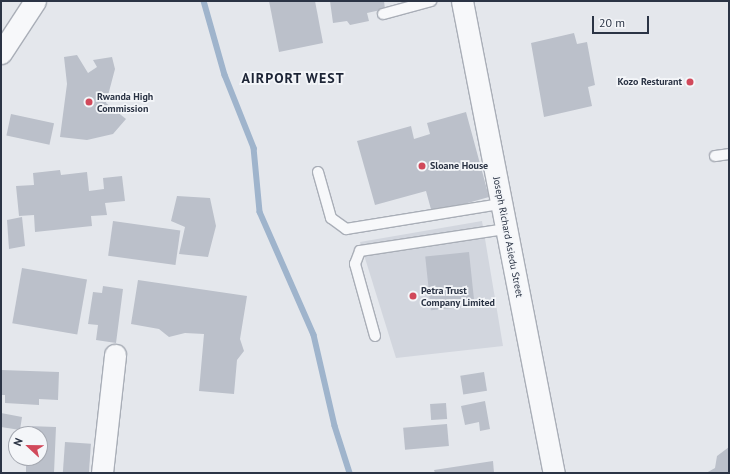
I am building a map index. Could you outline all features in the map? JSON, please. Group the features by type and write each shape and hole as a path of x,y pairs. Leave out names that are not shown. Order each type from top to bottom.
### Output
{"street":[{"path":"1,53 35,1"},
{"name":"Joseph Richard Asiedu Street","path":"462,1 554,473"},
{"path":"102,473 115,355"}],"lane":[{"path":"383,14 431,1"},
{"path":"715,156 729,154"},
{"path":"318,172 331,218 346,229 501,204"},
{"path":"375,336 355,264 360,251 506,229"}],"shaded area":[{"path":"482,221 503,346 396,358 360,242"}],"building":[{"path":"269,1 315,1 323,43 279,52"},
{"path":"330,1 384,1 385,9 367,13 369,21 350,25 347,21 333,23"},
{"path":"574,33 577,44 587,42 595,85 588,87 592,106 544,117 531,43"},
{"path":"77,55 88,73 97,67 93,60 112,57 115,69 106,103 126,119 113,134 87,140 60,137 67,84 64,57"},
{"name":"Sloane House","path":"466,112 489,197 432,213 426,191 375,205 357,141 411,126 414,139 430,134 427,123"},
{"path":"11,114 54,123 49,145 6,136"},
{"path":"60,170 61,175 87,172 89,191 104,189 103,178 122,176 125,201 105,203 107,215 91,216 92,226 35,232 34,215 19,216 16,186 34,185 33,173"},
{"path":"177,196 210,198 216,226 208,257 179,254 185,227 171,221"},
{"path":"22,217 25,246 9,249 7,220"},
{"path":"113,221 180,230 175,265 108,256"},
{"path":"469,252 475,306 431,310 425,257"},
{"path":"22,268 87,279 77,335 12,323"},
{"path":"138,280 247,296 240,339 244,351 237,360 234,394 199,391 204,334 185,333 169,337 159,329 131,324"},
{"path":"103,286 123,289 116,343 96,340 98,325 88,324 93,292 102,293"},
{"path":"1,370 59,372 58,400 39,399 39,405 5,403 5,395 1,395"},
{"path":"484,372 487,391 463,395 460,376"},
{"path":"485,401 490,429 480,431 479,422 465,425 461,406"},
{"path":"446,403 447,419 431,420 430,404"},
{"path":"1,413 22,417 21,426 8,426 8,428 1,427"},
{"path":"447,424 449,446 405,450 403,428"},
{"path":"48,427 56,427 54,473 26,473 26,466 48,466"},
{"path":"65,442 91,444 89,473 63,473"},
{"path":"729,447 729,473 706,473 715,468 717,456"},
{"path":"493,461 494,473 435,473 434,470"}],"waterway":[{"path":"204,1 225,75 254,148 260,212 314,335 335,426 350,473"}],"place":[{"name":"Kozo Resturant","path":"690,82"},
{"name":"Rwanda High Commission","path":"89,102"},
{"name":"Sloane House","path":"422,166"},
{"name":"Petra Trust Company Limited","path":"413,296"}],"district":[{"name":"AIRPORT WEST","path":"293,78"}]}
